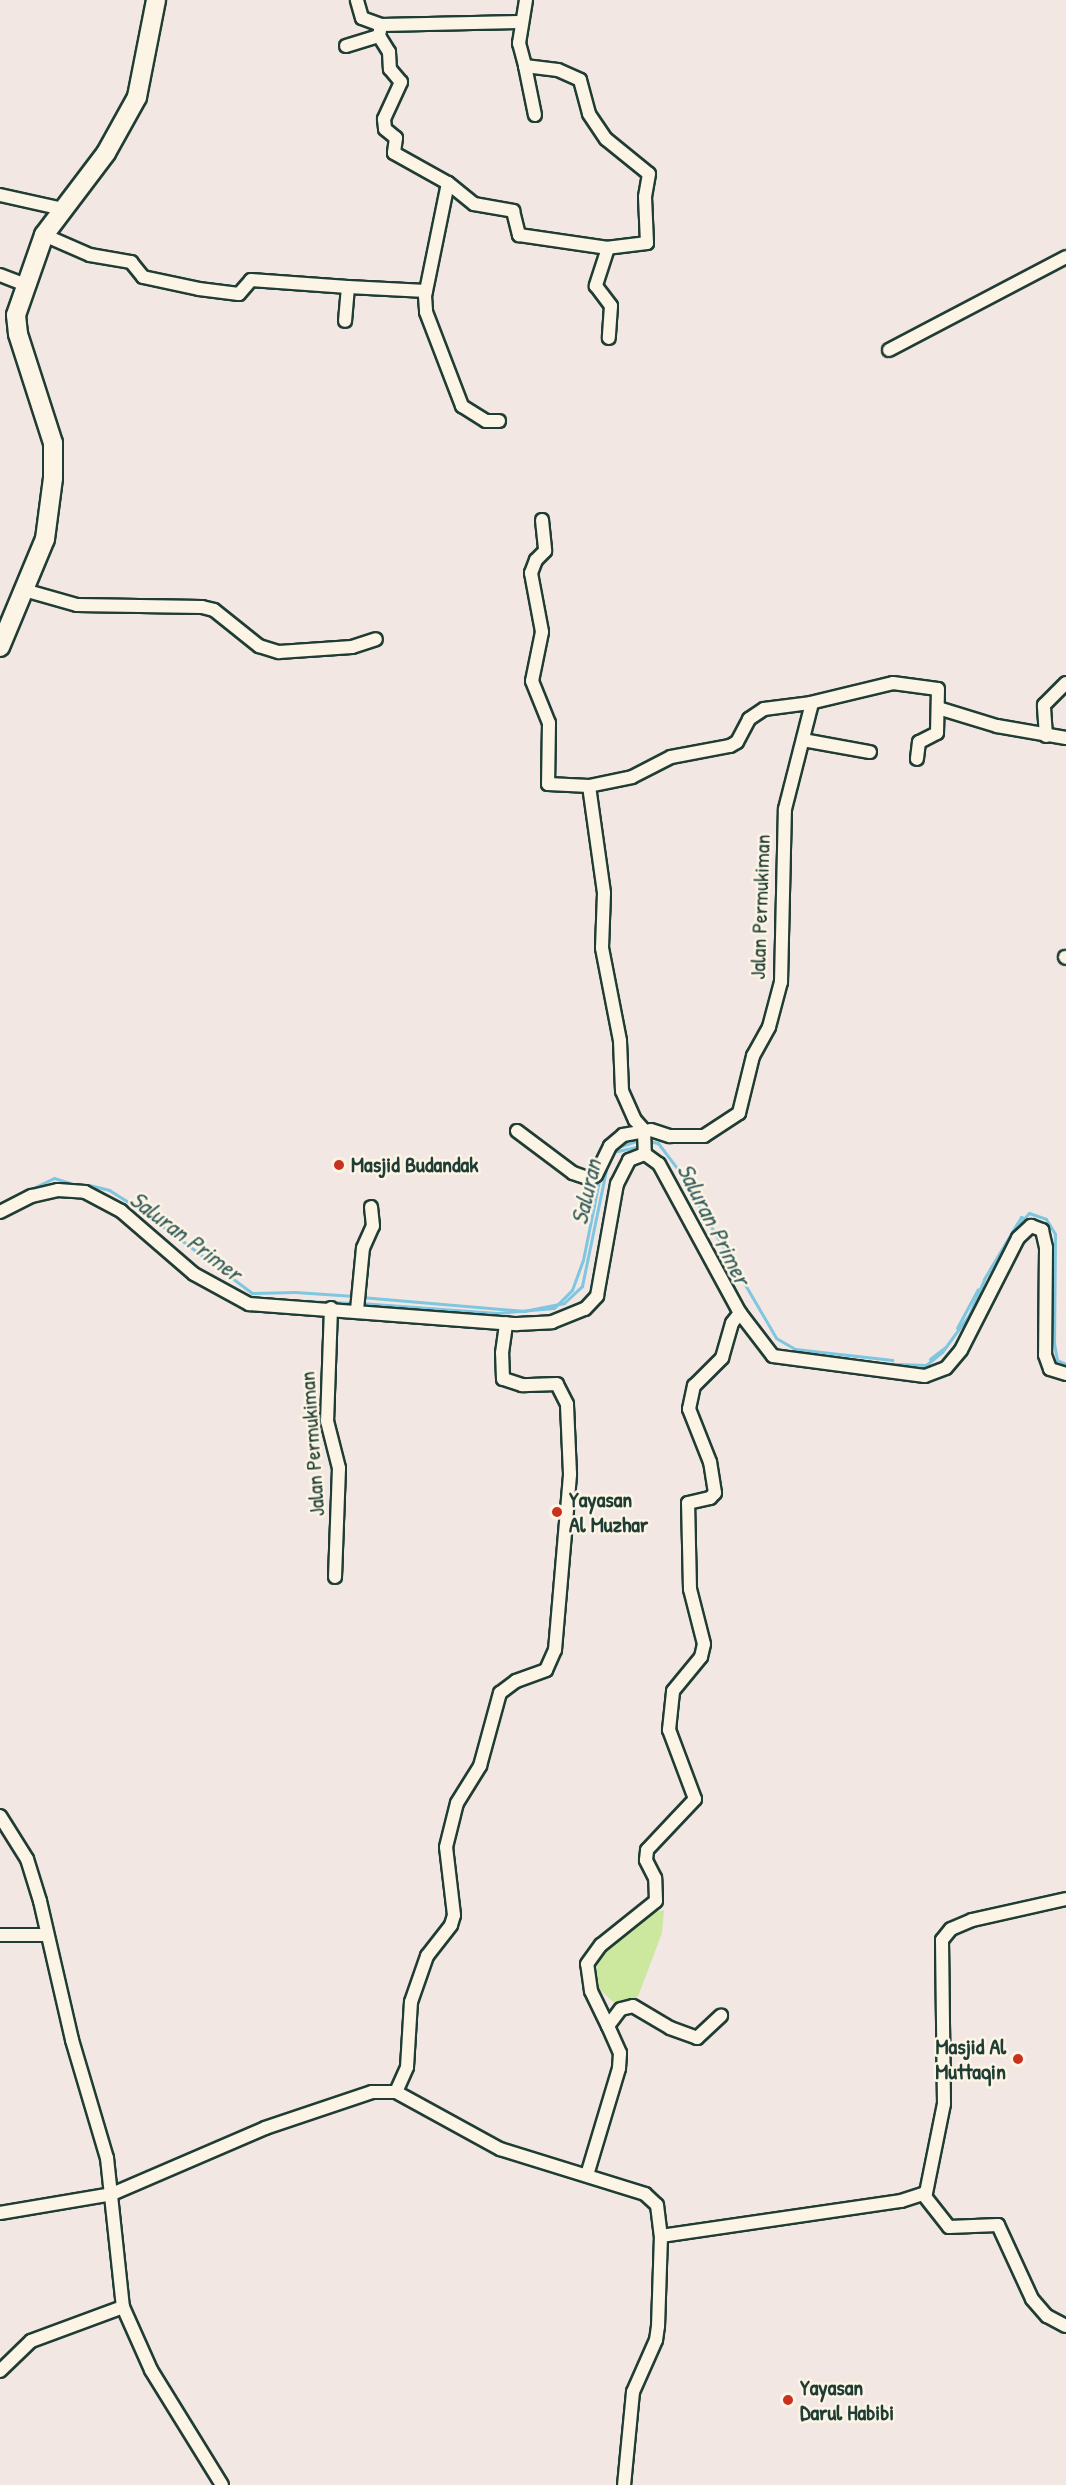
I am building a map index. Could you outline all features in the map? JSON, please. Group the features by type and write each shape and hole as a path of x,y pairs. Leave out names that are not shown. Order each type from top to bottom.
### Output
{"street":[{"path":"0,646 45,539 53,478 52,443 45,411 16,325 24,284 44,235 106,153 138,97 156,0"},
{"path":"357,0 362,18 380,30 388,52 390,69 401,82 384,119 385,129 396,138 394,153 448,183 474,204 513,211 519,235 609,248 647,243 645,197 649,174 606,139 589,114 580,80 558,70 525,66"},
{"path":"526,0 519,22 519,43 535,115"},
{"path":"345,46 380,30 519,22"},
{"path":"448,183 426,291 426,312 456,396 473,414 486,421 499,421"},
{"path":"0,195 63,209"},
{"path":"44,235 90,255 131,262 143,277 199,289 239,294 251,280 426,291"},
{"path":"609,248 596,286 611,306 609,338"},
{"path":"889,350 1066,257"},
{"path":"0,275 24,284"},
{"path":"345,321 348,287"},
{"path":"542,520 545,550 536,560 531,573 542,632 532,681 549,723 548,784 589,786 632,777 671,756 719,750 737,742 749,719 764,709 812,703 893,683 936,686 937,733 919,742 917,759"},
{"path":"24,590 77,605 202,607 214,610 259,646 279,652 352,647 376,639"},
{"path":"1046,736 1044,705 1066,683"},
{"name":"Jalan Permukiman","path":"644,1133 704,1136 739,1113 753,1056 769,1027 781,982 785,809 812,703"},
{"path":"938,708 996,726 1066,738"},
{"path":"802,740 870,752"},
{"path":"589,786 604,893 602,948 620,1041 622,1091 635,1120 644,1133 645,1152 662,1170 740,1313 772,1356 925,1376 946,1368 961,1350 1018,1238 1034,1227 1042,1230 1046,1248 1045,1354 1050,1369 1066,1374"},
{"path":"517,1131 573,1173 590,1179 616,1140 644,1133"},
{"path":"0,1212 32,1196 58,1190 86,1192 121,1211 194,1274 236,1300 331,1308 358,1302 506,1323 552,1322 585,1309 597,1296 617,1184 629,1160 645,1152"},
{"path":"358,1302 363,1248 373,1226 371,1207"},
{"name":"Jalan Permukiman","path":"331,1308 327,1421 339,1480 335,1577"},
{"path":"587,2175 621,2059 591,1991 587,1964 601,1945 656,1901 655,1878 646,1860 646,1850 695,1799 669,1730 673,1691 701,1658 704,1644 690,1589 688,1503 710,1498 716,1493 710,1462 689,1409 694,1386 722,1358 732,1323 740,1313"},
{"path":"396,2092 407,2067 411,2002 427,1956 451,1925 454,1915 446,1847 457,1803 480,1766 500,1693 516,1681 546,1670 555,1650 570,1474 567,1404 557,1384 522,1385 503,1379 506,1323"},
{"path":"0,1816 27,1859 107,2158 123,2307 151,2370 222,2485"},
{"path":"661,2236 827,2213 923,2194 928,2186 944,2104 942,1940 951,1929 972,1920 1066,1899"},
{"path":"0,1935 47,1935"},
{"path":"608,2026 621,2009 630,2006 697,2038 721,2016"},
{"path":"0,2213 112,2194 265,2128 343,2099 372,2092 396,2092 500,2149 587,2175 654,2199 661,2236 656,2340 633,2392 624,2485"},
{"path":"923,2194 949,2227 998,2225 1032,2299 1047,2316 1066,2326"},
{"path":"0,2371 31,2341 123,2307"}],"green space":[{"path":"664,1910 662,1933 639,1994 629,2009 620,2008 593,1984 595,1958 655,1912"}],"waterway":[{"name":"Saluran","path":"618,1147 640,1140"},
{"name":"Saluran","path":"649,1141 658,1143 678,1170 776,1338 795,1349 892,1360"},
{"name":"Saluran Primer","path":"613,1152 641,1146"},
{"name":"Saluran","path":"361,1297 524,1311 564,1303 582,1286 607,1165"},
{"name":"Saluran","path":"360,1303 497,1313 554,1308 572,1290 583,1260 600,1176"},
{"name":"Saluran","path":"0,1204 54,1178 98,1192"},
{"name":"Saluran","path":"89,1185 109,1190 141,1210 252,1293 295,1292 354,1296"},
{"name":"Saluran","path":"1020,1223 1029,1213 1046,1219 1055,1234 1054,1343 1057,1360 1066,1364"},
{"name":"Saluran","path":"869,1363 926,1365 942,1352 969,1315 984,1279 1021,1217 1042,1225"},
{"name":"Saluran Primer","path":"186,1260 202,1272"},
{"name":"Saluran","path":"957,1328 978,1289"},
{"name":"Saluran Primer","path":"273,1300 353,1303"},
{"name":"Saluran","path":"930,1359 944,1348"},
{"name":"Saluran","path":"1051,1357 1061,1368"}],"place":[{"name":"Masjid Budandak","path":"339,1165"},
{"name":"Yayasan Al Muzhar","path":"557,1512"},
{"name":"Masjid Al Muttaqin","path":"1018,2059"},
{"name":"Yayasan Darul Habibi","path":"788,2400"}]}
